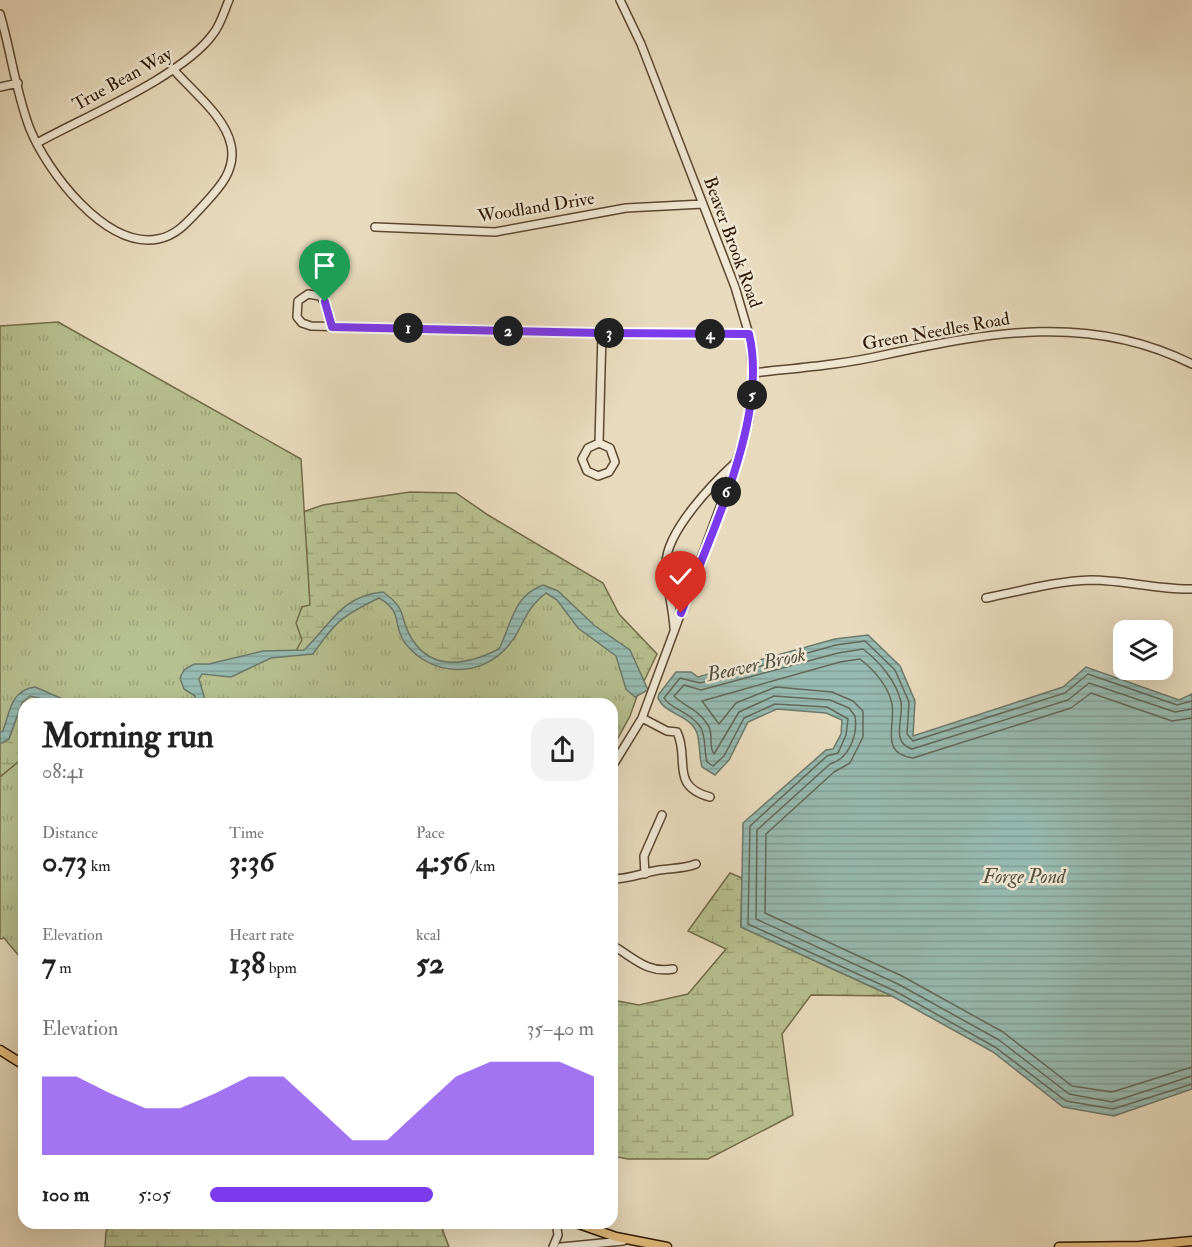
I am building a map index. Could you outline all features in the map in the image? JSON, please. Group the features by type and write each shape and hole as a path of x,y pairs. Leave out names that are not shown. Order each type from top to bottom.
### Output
{"main road":[{"path":"0,1050 18,1061"},
{"path":"596,1229 632,1240 667,1247"},
{"path":"1059,1247 1104,1247 1192,1241"}],"street":[{"name":"True Bean Way","path":"37,142 188,59 214,33 229,0"},
{"name":"Beaver Brook Road","path":"618,757 644,715 737,461 749,420 753,373 749,334 735,287 641,44 620,0"},
{"path":"0,14 27,120 37,142 67,189 107,225 141,240 157,239 172,234 185,225 223,183 230,167 232,152 228,136 220,122 173,69"},
{"path":"0,87 18,83"},
{"name":"Woodland Drive","path":"375,227 495,232 626,207 703,204"},
{"path":"332,327 325,302 320,296 308,294 298,301 296,313 302,323 332,327 749,334"},
{"name":"Green Needles Road","path":"753,373 855,360 971,337 1049,330 1103,334 1166,350 1192,364"},
{"path":"599,444 602,333"},
{"path":"599,444 610,448 615,459 609,472 598,476 587,471 582,459 588,448 599,444"},
{"path":"674,633 667,577 668,552 675,536 698,502 737,461"},
{"path":"986,598 1062,582 1089,580 1112,581 1164,590 1192,589"},
{"path":"644,715 667,731 677,732 681,740 684,778 695,792 710,797"},
{"path":"645,874 644,856 662,815"},
{"path":"618,879 628,879 661,870 684,869 696,864"},
{"path":"618,949 644,967 659,971 673,969"},
{"path":"553,1247 558,1235 557,1229"},
{"path":"561,1247 632,1240"}],"green space":[{"path":"58,322 301,459 310,605 302,607 296,623 302,640 296,651 298,653 314,646 336,616 382,595 399,614 408,638 423,653 433,660 455,667 477,664 489,659 504,647 518,614 530,599 541,590 557,593 618,649 641,685 630,716 618,738 618,698 48,698 42,692 18,698 6,732 0,735 0,326"},
{"path":"410,492 456,493 488,515 603,583 619,614 657,654 626,719 618,710 618,698 18,698 18,811 0,801 0,666 288,517 323,505"},
{"path":"18,762 18,955 4,938 0,939 0,777"},
{"path":"730,873 742,878 741,927 892,996 811,995 782,1034 793,1115 708,1159 618,1157 618,1001 639,1005 688,994 726,949 688,931"},
{"path":"108,1229 442,1229 449,1247 105,1247"}],"water":[{"path":"543,585 558,591 595,626 630,650 648,690 635,697 626,689 616,656 578,628 557,600 546,593 528,612 514,638 498,656 485,664 471,668 456,670 442,668 416,654 401,637 392,609 379,598 341,620 313,654 271,658 231,677 202,674 199,679 204,698 195,698 184,689 180,678 184,670 194,664 209,664 263,651 304,650 347,605 357,599 383,592 397,604 412,639 430,657 452,662 476,659 499,649 519,603 533,590"},
{"name":"Forge Pond","path":"868,635 900,666 915,701 913,736 1063,687 1086,667 1113,677 1113,680 1123,680 1179,700 1192,694 1192,1089 1114,1116 1063,1107 993,1052 892,996 741,927 743,823 826,750 833,749 841,734 842,720 826,713 777,709 748,722 729,760 715,775 702,767 698,736 694,727 661,704 659,694 676,672 691,672 698,677 835,639"},
{"path":"35,687 60,698 30,696 18,698 18,714 9,739 0,744 0,732 3,731 10,709 16,697 27,689"}],"route":[{"path":"325,302 332,327 749,334 753,379 751,407 744,441 681,613"}],"water label":[{"name":"Beaver Brook","path":"756,664"}]}
